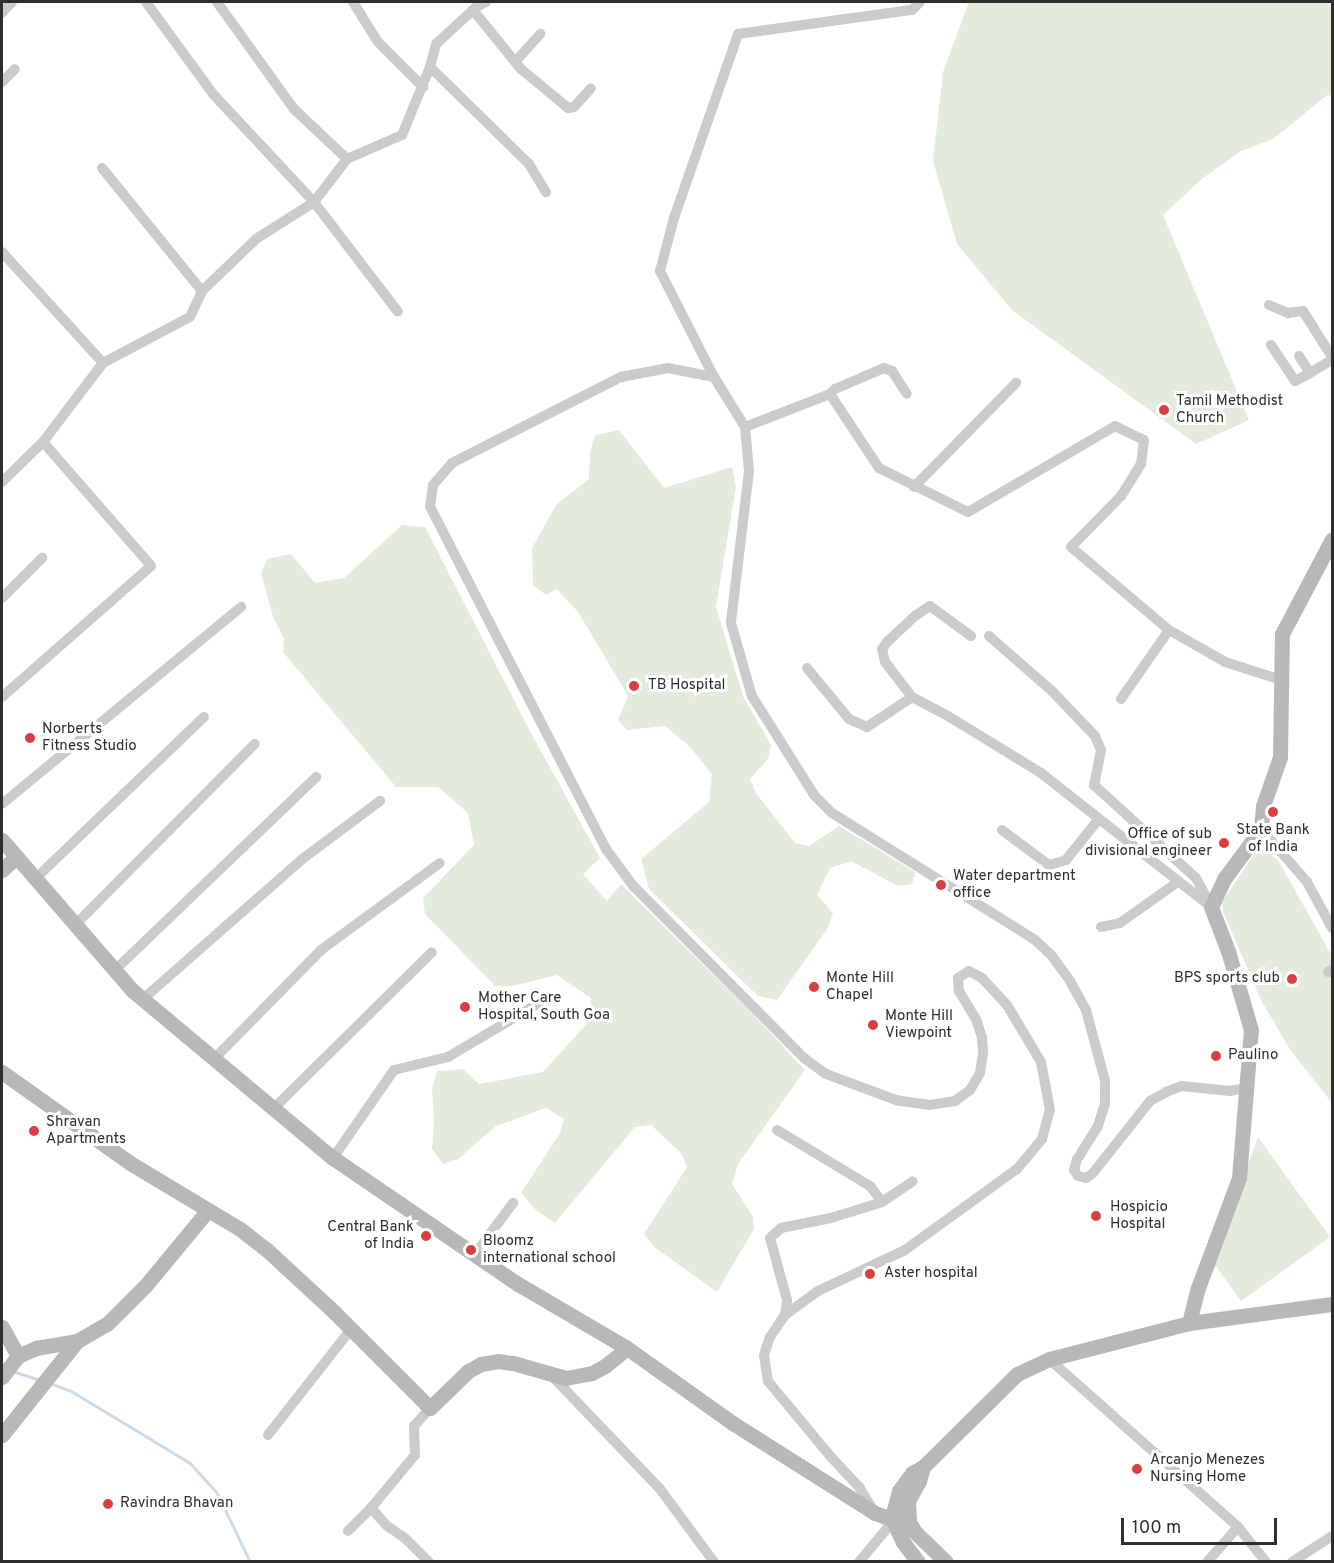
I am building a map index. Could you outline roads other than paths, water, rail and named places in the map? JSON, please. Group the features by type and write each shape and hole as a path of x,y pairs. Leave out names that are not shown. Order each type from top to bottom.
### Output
{"street":[{"path":"2,13 12,2"},
{"path":"146,2 213,94 314,202 398,312"},
{"path":"217,2 294,109 347,159"},
{"path":"354,2 378,42 423,87"},
{"path":"2,482 42,442 104,363 190,317 202,291 256,239 314,202 347,159 402,135 423,87 436,44 473,10 486,2"},
{"path":"920,2 912,10 738,34 674,218 660,271 714,377 746,427 749,471 731,623 752,696 814,795 832,813 1035,940 1052,956 1070,981 1086,1010 1105,1081 1105,1104 1098,1126 1077,1159 1074,1170 1078,1176 1086,1179 1150,1101 1166,1092 1182,1086 1230,1091 1245,1088"},
{"path":"473,10 514,62 568,108 574,108 591,88"},
{"path":"514,62 540,34"},
{"path":"430,67 529,164 546,192"},
{"path":"2,82 15,69"},
{"path":"102,168 202,291"},
{"path":"2,252 104,363"},
{"path":"1269,305 1288,313 1303,311 1332,358 1295,381 1271,345"},
{"path":"1299,356 1310,373"},
{"path":"714,377 668,368 621,377 452,463 433,485 430,507 606,849 634,887 805,1059 826,1074 896,1100 930,1105 955,1101 970,1090 980,1073 983,1054 982,1038 976,1019 959,991 958,978 969,971 982,978 1007,1005 1041,1062 1050,1110 1042,1138 1017,1169 905,1250 818,1291 785,1315 770,1337 764,1355 768,1381 860,1488 875,1513"},
{"path":"746,427 830,394 835,389 884,369 892,370 907,394"},
{"path":"914,487 1016,383"},
{"path":"830,394 879,468 969,512 1115,426 1143,440 1141,464 1121,496 1071,547 1169,630 1225,662 1281,680"},
{"path":"2,697 151,566 42,442"},
{"path":"1211,907 1224,879 1261,829 1263,806 1280,757 1282,634 1332,539"},
{"path":"2,598 42,558"},
{"path":"970,636 930,606 915,616 882,649 885,662 912,697 1041,773 1211,907"},
{"path":"2,804 240,607"},
{"path":"1121,699 1169,630"},
{"path":"989,636 1051,690 1095,736 1101,750 1094,785 1196,879 1211,907 1228,951 1251,1030 1239,1178 1198,1288 1189,1323"},
{"path":"807,668 849,719 867,727 912,697"},
{"path":"35,879 204,717"},
{"path":"75,925 255,744"},
{"path":"115,970 316,777"},
{"path":"144,999 301,860 380,801"},
{"path":"1002,830 1049,865 1066,860 1098,820"},
{"path":"1261,829 1307,882 1332,928"},
{"path":"2,840 115,970 144,999 333,1158 518,1284 627,1348 734,1424 875,1513 894,1520"},
{"path":"2,870 16,857"},
{"path":"214,1059 321,950 440,863"},
{"path":"1101,927 1120,923 1179,881"},
{"path":"273,1108 432,952"},
{"path":"333,1158 394,1070 448,1057 549,997"},
{"path":"2,1072 129,1163 208,1210 266,1249 430,1408"},
{"path":"777,1130 870,1186 882,1202"},
{"path":"785,1315 787,1300 771,1238 781,1228 831,1218 882,1202 913,1181"},
{"path":"475,1254 513,1203"},
{"path":"2,1327 9,1368 36,1348 77,1341 107,1324 129,1305 208,1210"},
{"path":"918,1562 903,1542 894,1520 899,1491 912,1473 923,1467 1017,1374 1049,1359 1189,1323 1332,1304"},
{"path":"268,1435 351,1329"},
{"path":"2,1435 77,1341"},
{"path":"348,1531 371,1508 415,1455 414,1426 468,1371 482,1364 498,1361 513,1363 553,1377 566,1378 592,1372 605,1366 627,1348"},
{"path":"1049,1359 1238,1527 1266,1562"},
{"path":"553,1377 660,1489 714,1562"},
{"path":"923,1467 908,1501 909,1522 915,1532 946,1562"},
{"path":"371,1508 386,1526 406,1539 429,1562"},
{"path":"859,1562 894,1520"},
{"path":"1207,1562 1238,1527"},
{"path":"1292,1562 1332,1536"}],"waterway":[{"path":"12,1371 40,1380"},
{"path":"49,1383 71,1391 190,1463 217,1493 250,1562"}],"place":[{"name":"Tamil Methodist Church","path":"1164,410"},
{"name":"TB Hospital","path":"634,686"},
{"name":"Norberts Fitness Studio","path":"30,738"},
{"name":"State Bank of India","path":"1273,812"},
{"name":"Office of sub divisional engineer","path":"1224,843"},
{"name":"Water department office","path":"941,885"},
{"name":"BPS sports club","path":"1292,979"},
{"name":"Monte Hill Chapel","path":"814,987"},
{"name":"Mother Care Hospital, South Goa","path":"465,1007"},
{"name":"Monte Hill Viewpoint","path":"873,1025"},
{"name":"Paulino","path":"1216,1056"},
{"name":"Shravan Apartments","path":"34,1131"},
{"name":"Hospicio Hospital","path":"1096,1216"},
{"name":"Central Bank of India","path":"426,1236"},
{"name":"Bloomz international school","path":"471,1250"},
{"name":"Aster hospital","path":"870,1274"},
{"name":"Arcanjo Menezes Nursing Home","path":"1137,1469"},
{"name":"Ravindra Bhavan","path":"108,1504"}]}
